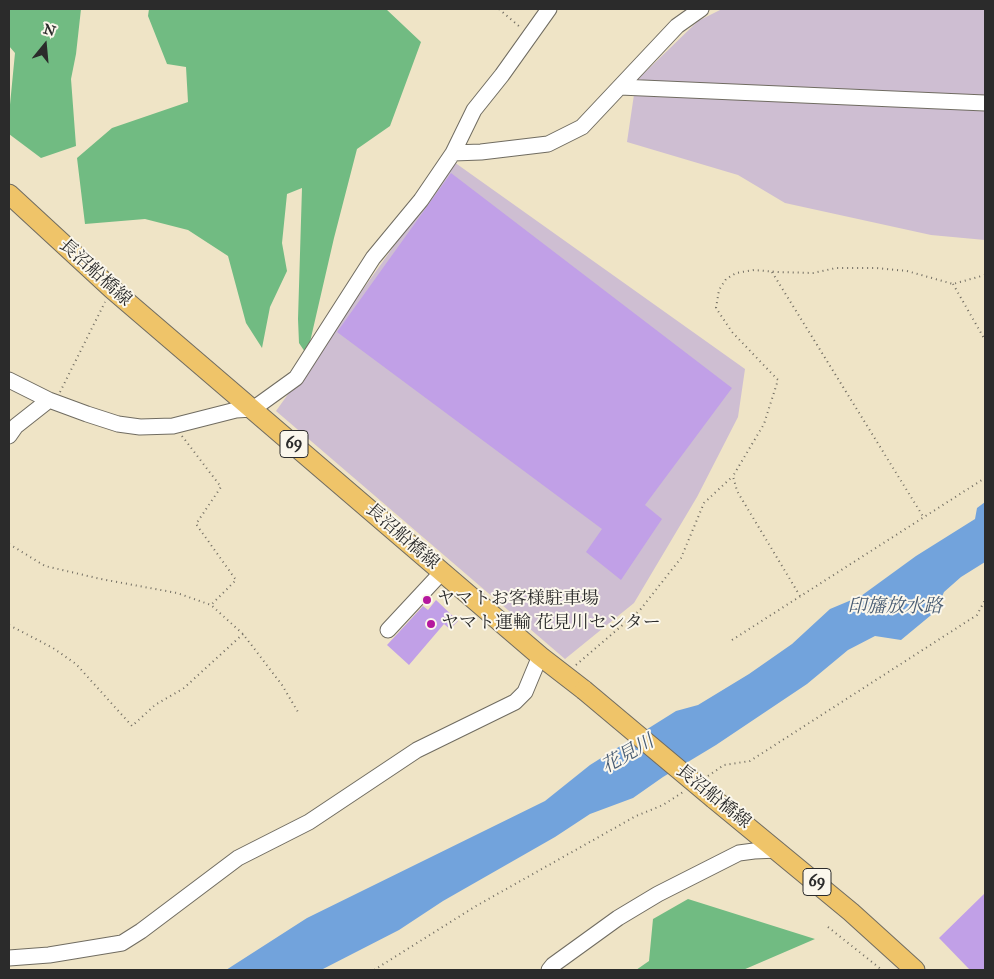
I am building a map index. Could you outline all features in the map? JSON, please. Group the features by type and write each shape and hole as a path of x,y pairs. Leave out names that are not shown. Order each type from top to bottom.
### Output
{"main road":[{"name":"長沼船橋線","path":"9,194 112,289 540,656 778,850 915,970"}],"street":[{"path":"9,380 52,401 118,424 140,427 173,426 236,410 253,409 296,378 373,258 421,200 453,153 474,110 502,75 549,9"},
{"path":"453,153 481,152 548,144 582,127 677,26 701,9"},
{"path":"620,87 985,103"},
{"path":"9,436 16,426 52,401"},
{"path":"388,630 442,572"},
{"path":"9,958 48,955 122,943 141,931 238,858 310,822 417,750 515,702 525,692 540,656"},
{"path":"549,970 553,965 618,918 658,894 739,853 778,850"}],"path":[{"path":"499,9 530,35"},
{"path":"564,675 640,610 681,558 704,503 733,476 764,424 778,380 732,332 716,308 719,290 726,279 736,273 754,270 813,273 836,268 876,268 907,271 953,284 985,275"},
{"path":"772,272 924,518"},
{"path":"953,284 985,340"},
{"path":"52,401 112,289"},
{"path":"173,426 221,487 196,524 236,580 211,604"},
{"path":"733,476 737,491 800,596"},
{"path":"732,640 985,478"},
{"path":"9,544 45,566 100,579 177,593 211,604 243,634 282,685 298,712"},
{"path":"9,625 54,648 76,664 132,726 155,705 184,688 243,634"},
{"path":"828,927 882,970"}],"shaded area":[{"path":"722,9 985,9 985,240 931,235 785,203 738,175 627,142 636,81 698,21"},
{"path":"454,162 745,369 738,417 697,497 634,603 565,659 276,411"}],"green space":[{"path":"9,9 81,9 71,79 76,146 41,158 9,134 15,53 9,46"},
{"path":"149,9 386,9 421,42 390,126 357,149 307,355 299,343 298,319 302,188 287,194 282,243 287,271 270,307 262,348 246,323 228,256 188,230 145,219 85,224 77,158 112,128 188,102 186,67 167,64 148,16"},
{"path":"688,899 815,939 743,970 636,970 649,961 653,919"}],"water":[{"name":"印旛放水路","path":"985,502 985,562 961,577 944,592 936,611 901,640 875,636 848,650 807,684 633,798 590,814 555,837 443,901 399,930 321,970 226,970 307,918 545,801 590,765 676,711 698,705 749,674 792,644 830,609 861,596 916,556 975,519 977,508"}],"building":[{"path":"451,173 732,388 645,505 662,519 621,580 586,552 602,529 337,332"},
{"path":"436,600 458,621 450,629 444,624 409,665 387,645 423,606 428,610"},
{"path":"985,893 985,970 970,970 939,938"}],"place":[{"name":"ヤマトお客様駐車場","path":"427,600"},
{"name":"ヤマト運輸 花見川センター","path":"431,624"}],"water label":[{"name":"花見川","path":"628,755"}]}
